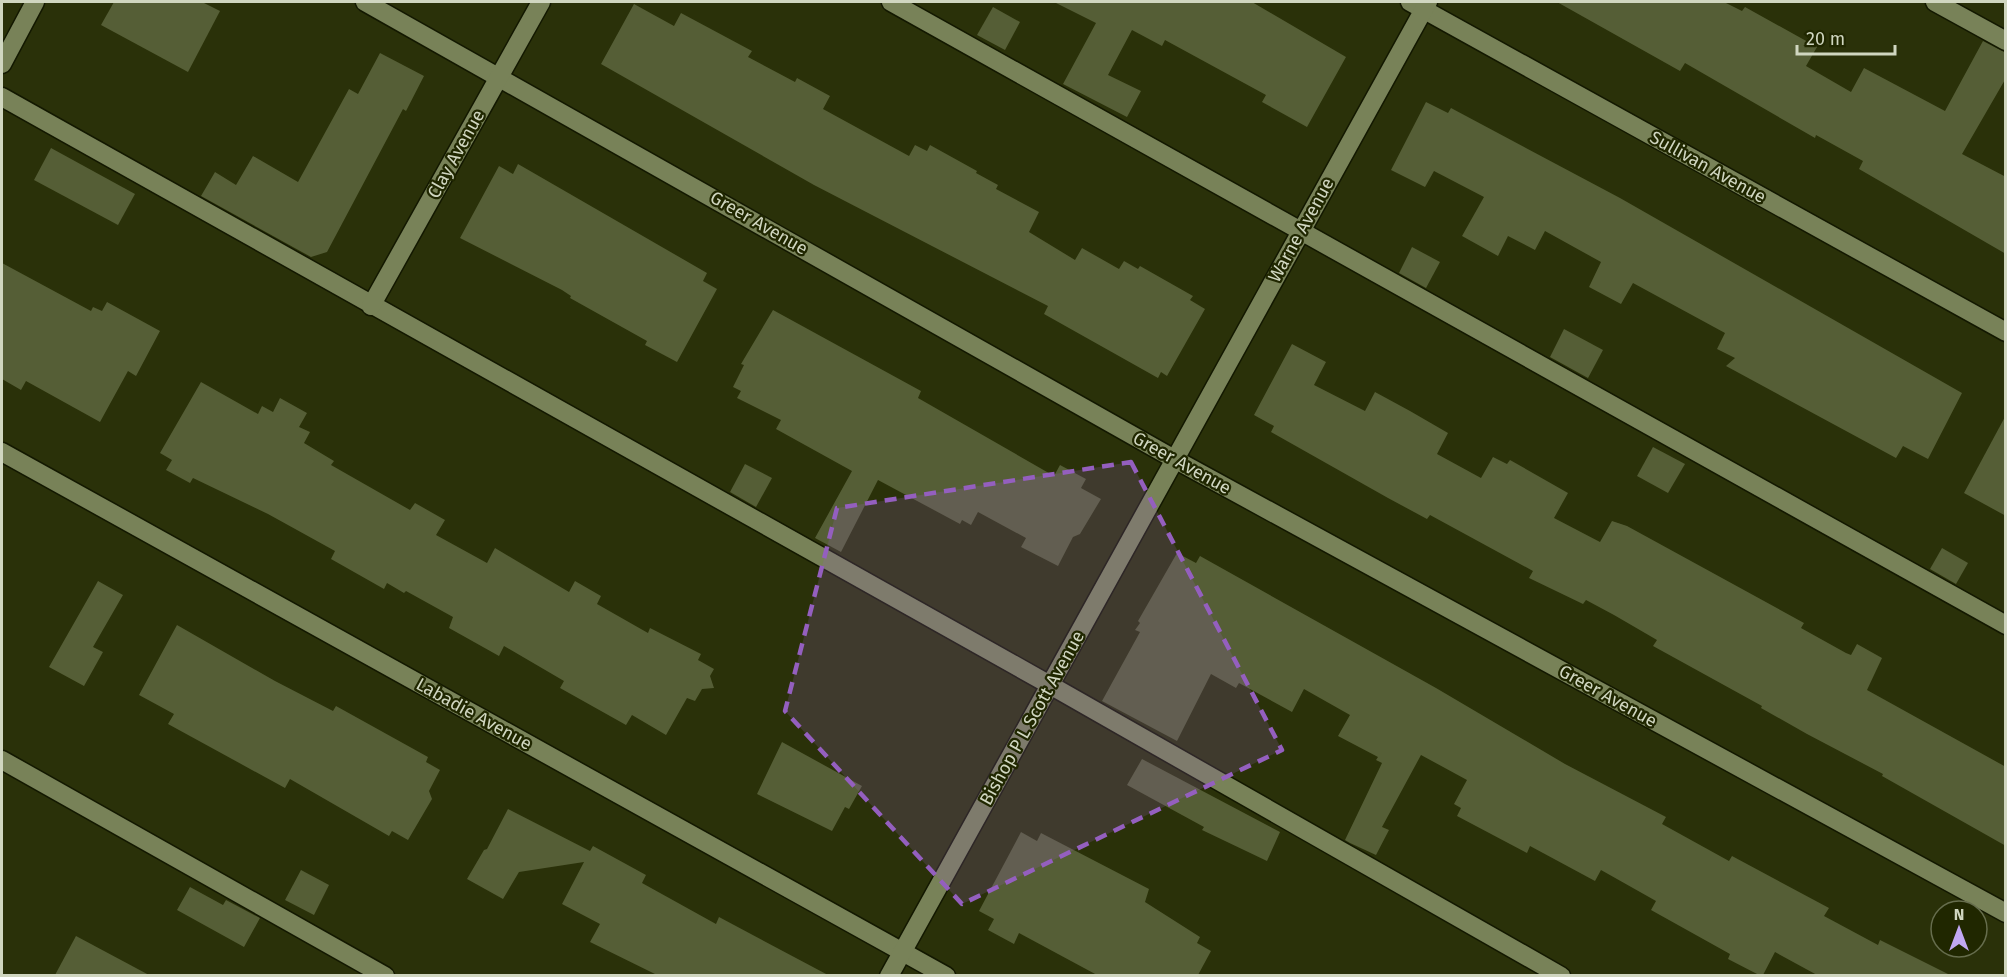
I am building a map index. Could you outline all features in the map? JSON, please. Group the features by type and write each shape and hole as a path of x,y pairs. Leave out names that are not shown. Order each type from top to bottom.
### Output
{"street":[{"path":"2,64 35,2"},
{"name":"Greer Avenue","path":"364,2 499,76 1176,460 2006,913"},
{"name":"Clay Avenue","path":"371,306 541,2"},
{"path":"891,2 2006,625"},
{"path":"1935,2 2006,41"},
{"name":"Warne Avenue","path":"1176,460 1421,4"},
{"name":"Sullivan Avenue","path":"1421,4 2006,332"},
{"path":"2,97 1050,685 1560,975"},
{"name":"Labadie Avenue","path":"2,452 946,975"},
{"name":"Bishop P L Scott Avenue","path":"889,975 1176,460"},
{"path":"2,759 385,975"}],"highlighted area":[{"path":"1131,462 1282,750 962,904 785,711 837,508"}],"building":[{"path":"114,2 202,2 220,11 188,72 101,25"},
{"path":"1054,2 1252,2 1346,57 1307,127 1262,102 1266,95 1165,40 1162,46 1132,30 1108,75 1141,91 1127,117 1063,84 1096,23"},
{"path":"1557,2 1724,2 1742,11 1745,7 1817,47 1806,66 1851,92 1864,68 1945,111 1983,41 2006,53 2006,78 1962,154 2006,177 2006,254 1859,169 1863,161 1816,135 1815,138 1685,63 1680,71"},
{"path":"634,4 674,26 681,13 752,51 748,57 795,82 797,78 830,96 823,109 909,156 915,145 927,151 930,145 977,171 976,173 998,185 996,189 1039,212 1029,232 1075,260 1082,248 1119,269 1124,261 1138,269 1140,266 1193,296 1190,300 1205,309 1167,376 1161,372 1158,378 1044,314 1048,306 814,185 601,64"},
{"path":"993,7 1020,22 1005,50 977,35"},
{"path":"380,53 424,76 406,111 403,109 327,252 311,257 201,196 215,172 236,185 253,156 298,182 349,89 358,94"},
{"path":"1426,102 1448,113 1451,108 1620,198 1962,393 1928,459 1903,446 1896,458 1726,366 1735,358 1717,349 1725,333 1633,283 1621,304 1589,287 1601,262 1545,231 1535,250 1508,236 1498,256 1462,236 1484,197 1434,171 1425,187 1391,170"},
{"path":"51,148 135,194 118,225 34,180"},
{"path":"518,164 707,273 703,281 717,289 677,362 645,345 647,341 570,298 571,296 562,290 460,238 499,166 513,174"},
{"path":"1412,247 1440,262 1426,288 1399,273"},
{"path":"2,263 91,311 93,307 102,311 107,302 160,331 136,376 128,371 100,422 26,381 21,390 2,379"},
{"path":"773,310 921,391 918,398 1054,476 1060,465 1086,479 1081,488 1101,499 1080,534 1073,537 1058,566 1021,547 1026,538 978,512 971,525 962,520 960,524 878,480 841,552 815,538 852,471 776,429 781,420 737,398 741,391 733,387 744,365 741,364"},
{"path":"1564,329 1603,350 1588,378 1550,357"},
{"path":"1292,344 1326,362 1314,385 1365,411 1375,392 1410,411 1448,433 1437,454 1481,478 1493,457 1507,464 1510,460 1568,493 1554,518 1600,542 1612,521 1627,526 1804,623 1801,628 1846,653 1851,655 1857,644 1882,658 1867,690 2006,767 2006,846 1882,776 1883,774 1807,734 1761,708 1762,706 1653,646 1657,640 1614,615 1586,600 1583,604 1529,578 1533,571 1430,515 1427,519 1271,432 1274,426 1254,415"},
{"path":"201,382 258,414 262,406 273,412 280,398 307,413 299,427 310,432 304,443 334,461 331,465 410,510 415,503 445,520 436,535 487,563 495,548 569,592 575,581 601,596 597,604 648,633 650,628 701,654 698,660 714,669 710,676 714,688 702,689 695,701 687,698 666,735 632,715 626,725 560,688 564,681 504,646 499,656 449,628 453,617 387,583 384,589 331,559 335,551 268,514 193,478 190,483 166,470 172,460 160,453"},
{"path":"2006,415 2006,516 1964,493"},
{"path":"1653,447 1685,464 1668,493 1637,476"},
{"path":"745,464 772,478 756,507 730,492"},
{"path":"1942,548 1968,563 1956,584 1930,569"},
{"path":"1177,553 1196,563 1200,556 1436,688 1565,764 1666,817 1662,824 1729,861 1732,856 1829,908 1824,916 1878,945 1880,940 1950,975 1817,975 1775,952 1763,975 1759,975 1728,959 1730,954 1651,910 1656,901 1601,870 1595,881 1530,846 1527,853 1457,816 1461,808 1454,804 1467,780 1421,755 1382,827 1389,830 1376,855 1350,843 1345,840 1382,763 1376,760 1378,757 1338,736 1350,715 1304,689 1292,712 1239,683 1236,688 1211,674 1177,741 1102,701 1140,632 1135,630 1140,623 1138,621"},
{"path":"98,581 123,595 93,647 103,652 84,686 49,667"},
{"path":"177,625 275,681 333,711 336,706 428,757 426,762 440,770 429,791 432,799 408,840 392,831 389,836 290,779 285,788 168,724 174,714 139,695"},
{"path":"782,742 862,786 849,809 845,807 832,831 757,794"},
{"path":"1142,759 1280,832 1267,861 1202,830 1204,827 1127,785"},
{"path":"508,809 590,851 593,846 646,875 642,883 716,924 719,917 828,975 657,975 590,942 600,924 562,904 584,862 519,872 503,899 467,879 484,850 487,849"},
{"path":"1021,832 1037,841 1041,833 1149,889 1145,902 1200,937 1197,943 1211,951 1198,975 1097,975 1019,933 1014,944 988,930 994,919 979,911"},
{"path":"301,870 329,885 314,915 285,900"},
{"path":"190,887 223,905 226,900 260,918 244,947 177,910"},
{"path":"76,936 149,975 55,975"}]}
